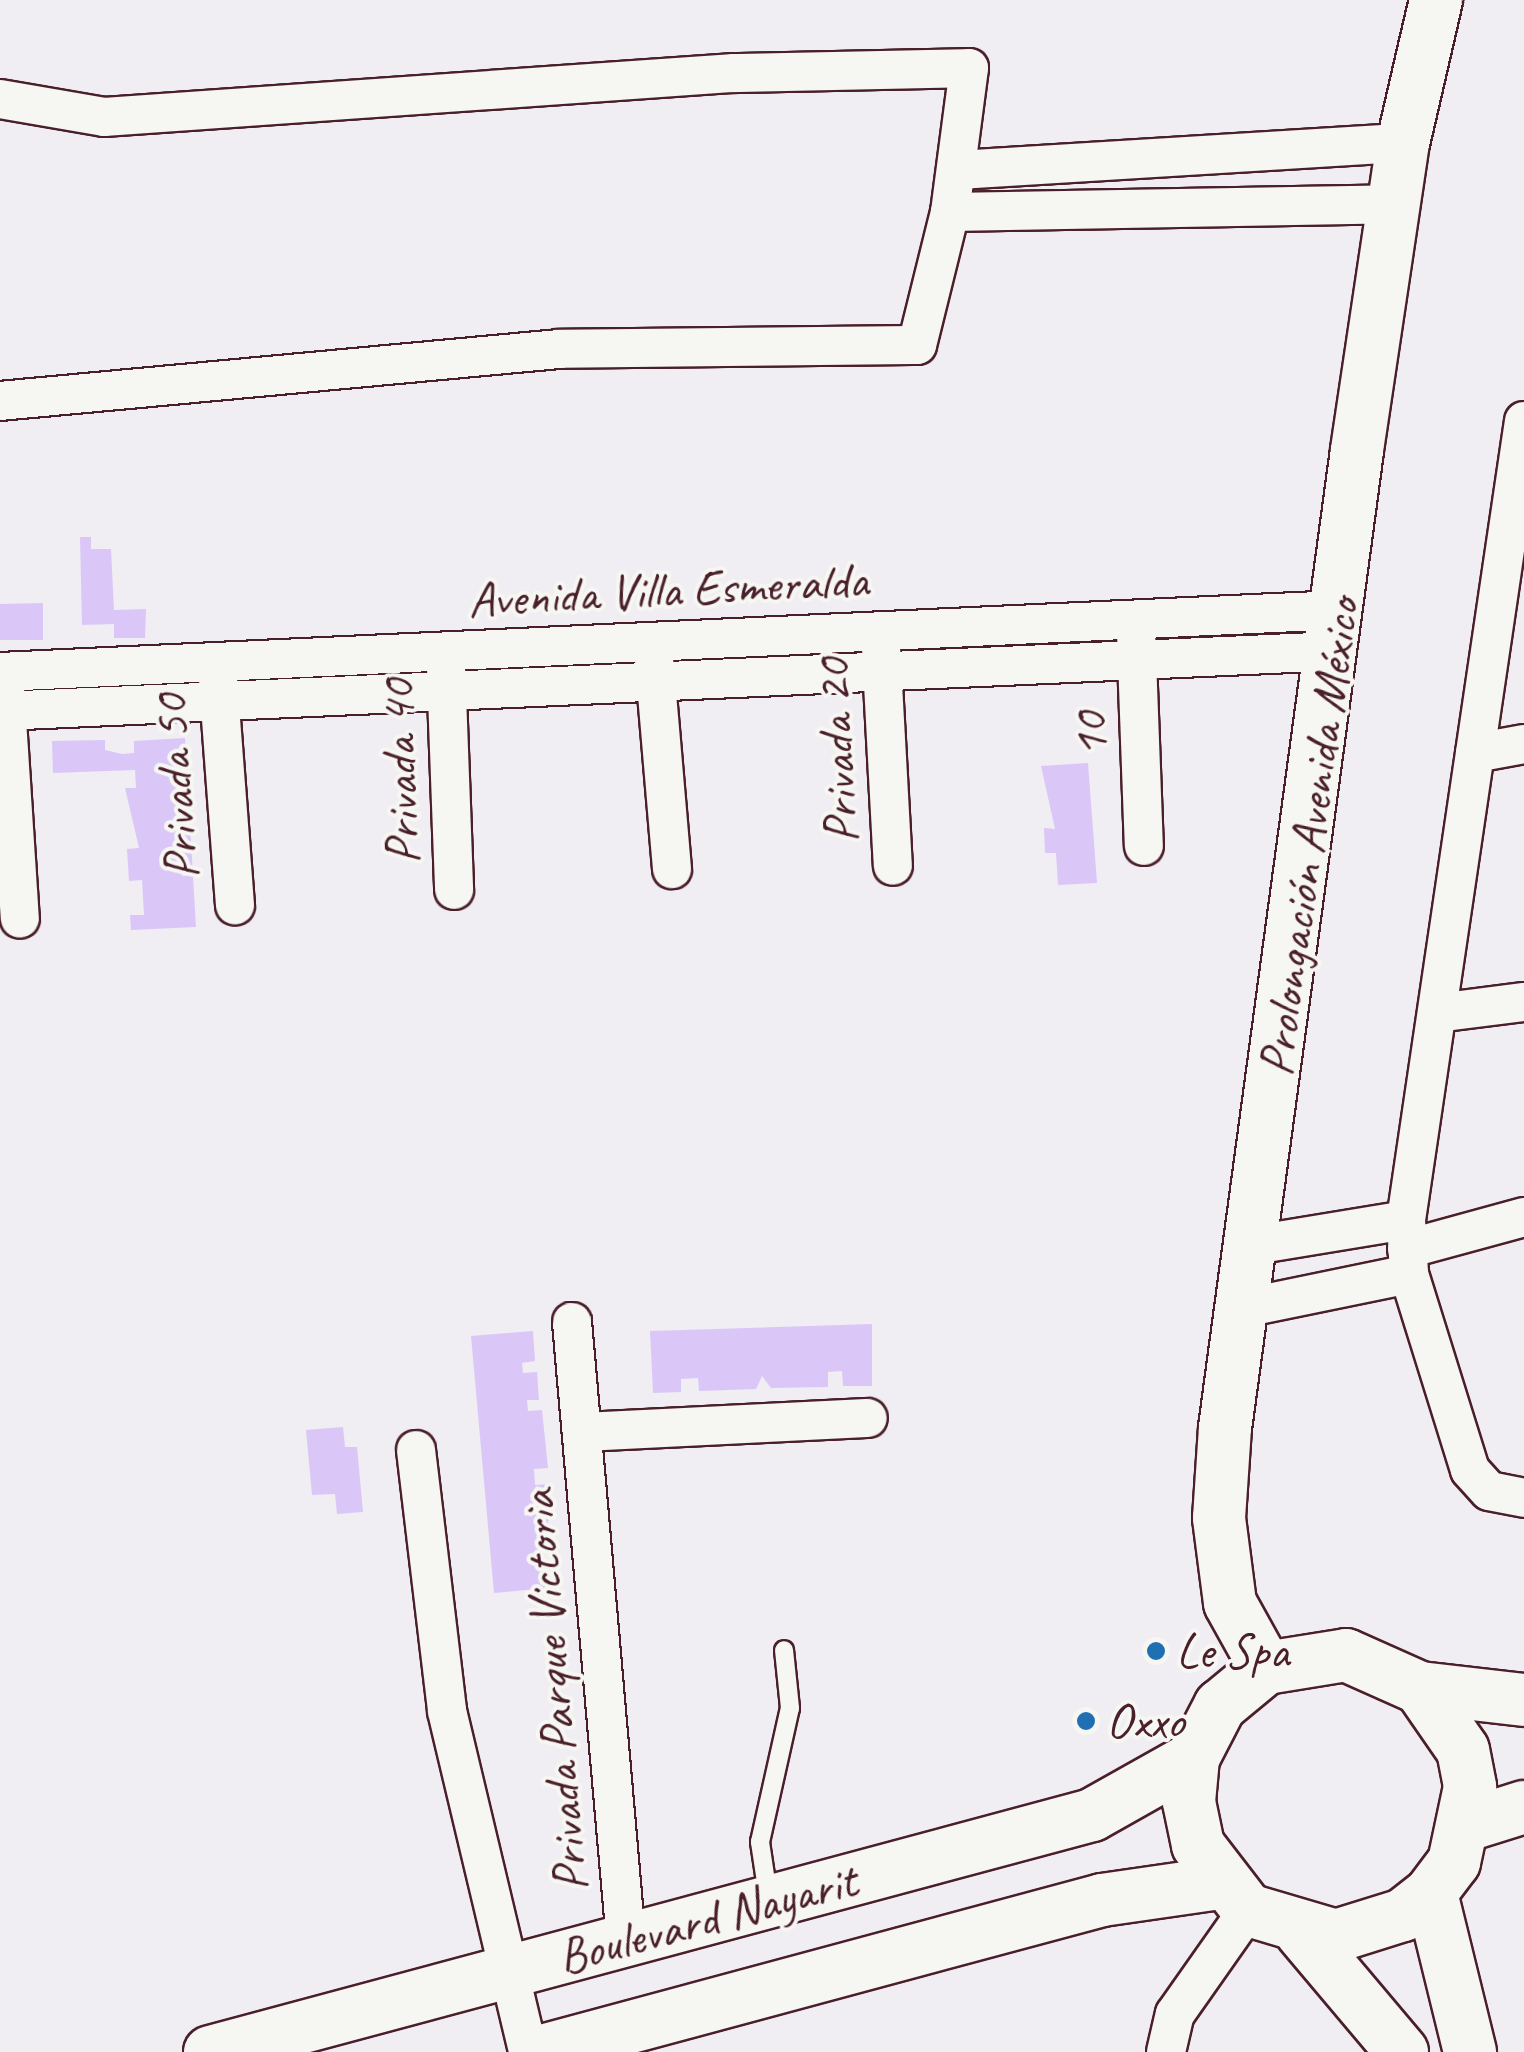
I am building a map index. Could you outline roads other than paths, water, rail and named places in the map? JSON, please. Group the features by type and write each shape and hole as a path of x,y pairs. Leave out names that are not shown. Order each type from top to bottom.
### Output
{"street":[{"name":"Prolongación Avenida México","path":"1266,1668 1230,1604 1219,1518 1394,204 1403,144 1436,0"},
{"path":"0,99 104,117 734,72 969,68 958,170 917,344 559,349 0,401"},
{"path":"958,170 1403,144"},
{"path":"950,212 1394,204"},
{"path":"1524,420 1521,465 1437,1013 1407,1248 1470,1470 1489,1491 1524,1498"},
{"name":"Avenida Villa Esmeralda","path":"2,672 1135,620 1338,630"},
{"name":"10","path":"1135,620 1144,846"},
{"name":"Privada 20","path":"880,630 892,866"},
{"name":"Avenida Villa Esmeralda","path":"3,711 654,684 1137,657 1338,630"},
{"path":"653,642 672,869"},
{"name":"Privada 40","path":"445,650 454,890"},
{"name":"Privada 50","path":"216,662 235,905"},
{"path":"2,672 20,919"},
{"path":"1475,753 1524,744"},
{"path":"1437,1013 1524,1002"},
{"path":"1244,1308 1407,1248 1524,1218"},
{"path":"1254,1245 1407,1248"},
{"name":"Privada Parque Victoria","path":"572,1322 626,1942"},
{"name":"Privada Parque Victoria","path":"582,1432 868,1418"},
{"path":"416,1450 447,1711 528,2052"},
{"path":"1402,2052 1300,1932 1234,1896 1188,1802 1193,1758 1220,1706 1266,1668 1346,1655 1420,1688 1524,1700"},
{"path":"1300,1932 1370,1930 1431,1893 1468,1825 1463,1750 1420,1688"},
{"name":"Boulevard Nayarit","path":"210,2052 1092,1815 1193,1758"},
{"path":"1468,1825 1524,1806"},
{"path":"1431,1893 1470,2052"},
{"path":"1166,2052 1234,1896"},
{"name":"Boulevard Nayarit","path":"538,2052 1102,1900 1234,1896"}],"lane":[{"path":"770,1901 760,1842 790,1708 784,1650"}],"place":[{"name":"Le Spa","path":"1156,1651"},
{"name":"Oxxo","path":"1086,1721"}]}
